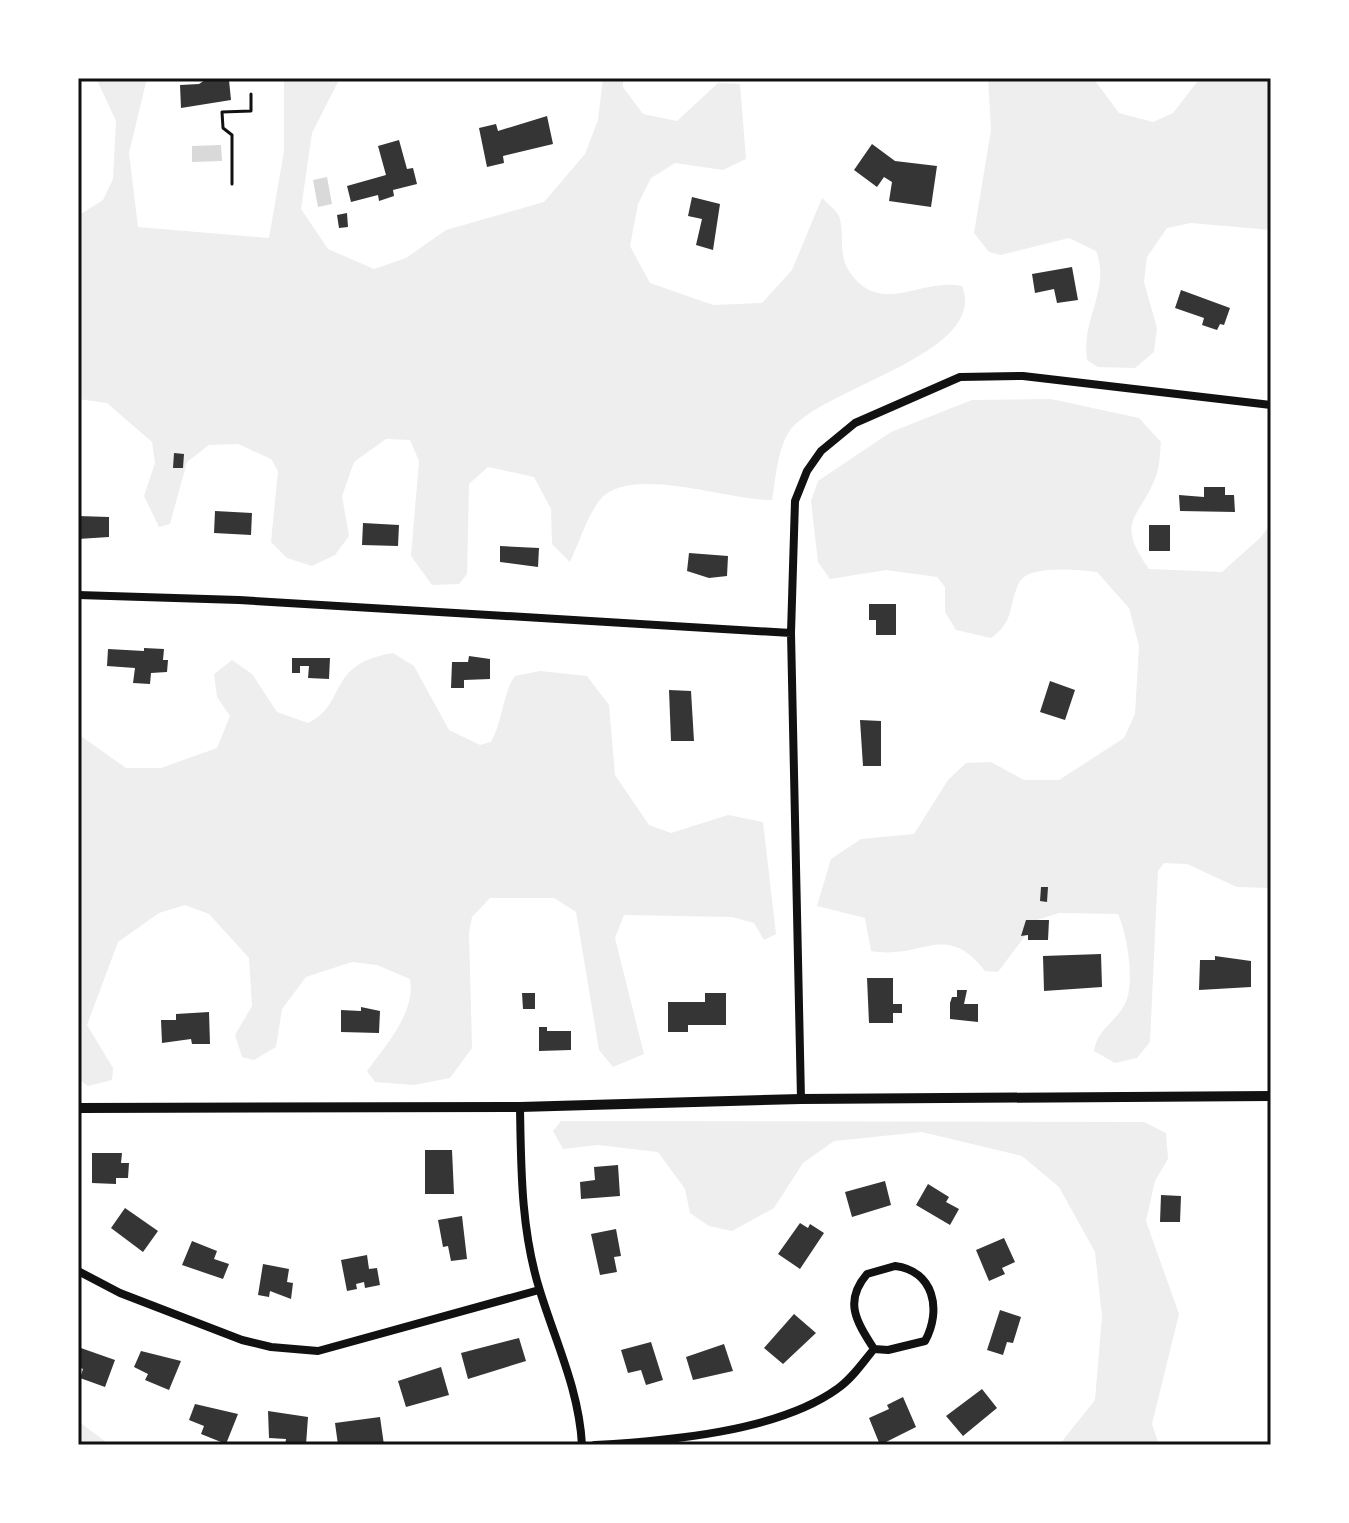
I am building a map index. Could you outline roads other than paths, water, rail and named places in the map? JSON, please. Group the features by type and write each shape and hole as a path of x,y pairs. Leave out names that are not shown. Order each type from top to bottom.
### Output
{"street":[{"path":"801,1099 791,633 795,501 807,471 821,451 845,430 937,384 960,377 1023,376 1271,405"},
{"path":"78,595 239,600 791,633"},
{"path":"78,1108 520,1107 801,1099 1271,1096"},
{"path":"520,1107 522,1190 539,1290 580,1412 582,1445"},
{"path":"881,1267 908,1268 920,1273 929,1286 935,1316 925,1341 888,1350 874,1349 852,1309 859,1283 867,1274 881,1267"},
{"path":"78,1271 120,1293 242,1340 271,1347 318,1351 539,1290"},
{"path":"595,1445 649,1442 740,1427 819,1401 841,1387 874,1349"}]}
